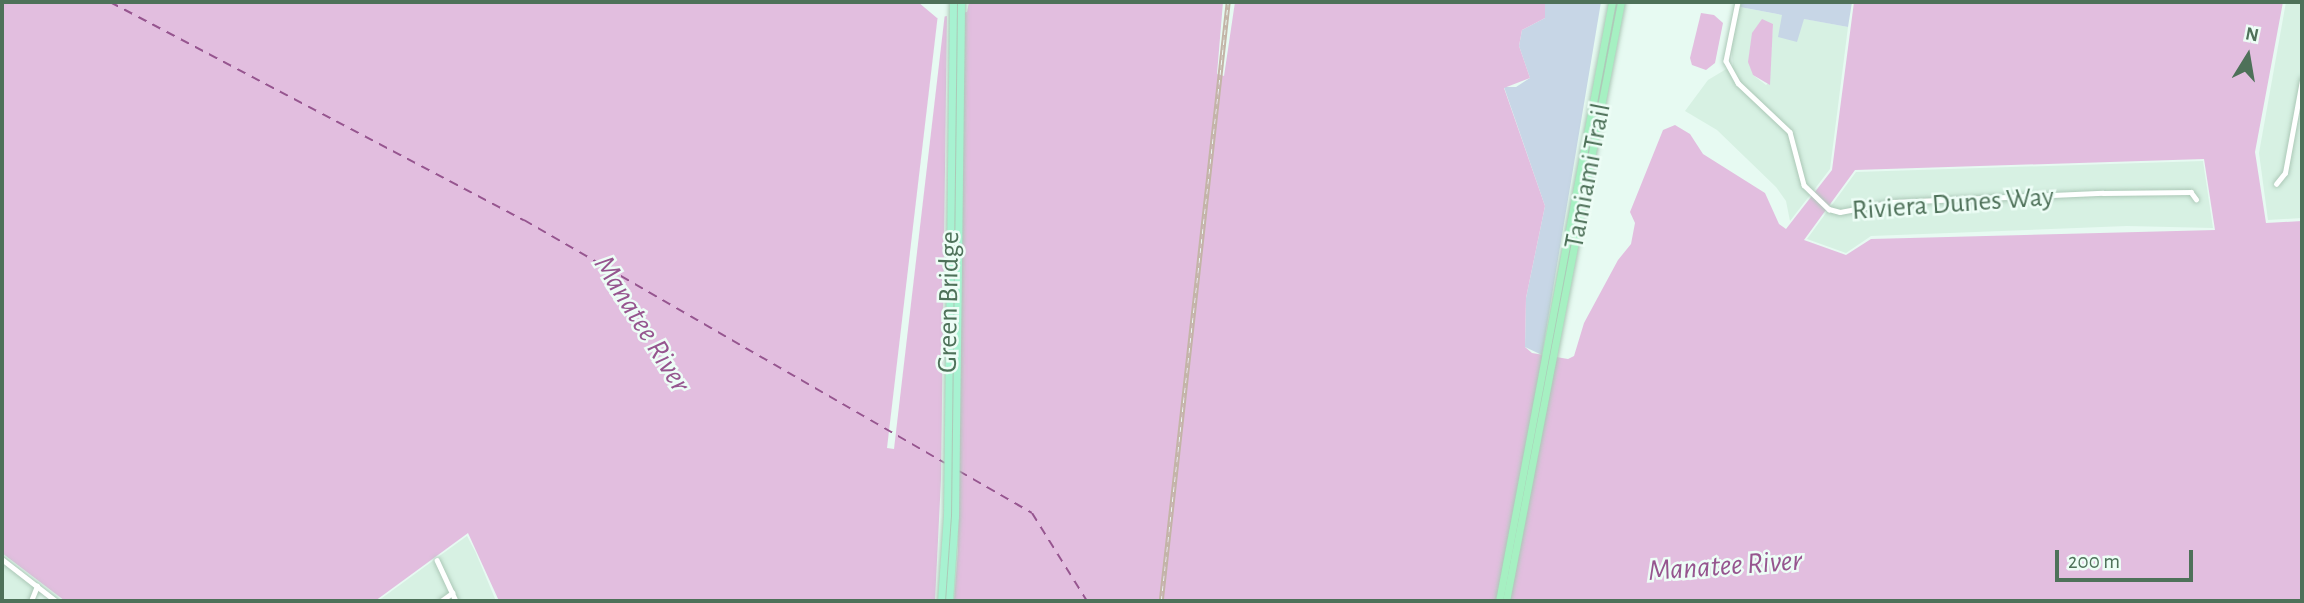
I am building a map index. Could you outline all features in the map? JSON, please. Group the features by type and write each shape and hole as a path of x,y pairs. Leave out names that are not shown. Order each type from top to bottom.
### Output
{"highway":[{"name":"Tamiami Trail","path":"1550,349 1612,2"},
{"name":"Tamiami Trail","path":"1550,349 1621,2"},
{"path":"1499,601 1550,349"},
{"path":"1506,601 1550,349"}],"main road":[{"name":"Green Bridge","path":"941,601 947,515 953,2"},
{"name":"Green Bridge","path":"949,601 955,516 961,2"}],"street":[{"path":"1727,2 1737,3"},
{"name":"Riviera Dunes Way","path":"1737,3 1726,61 1738,83 1790,132 1809,194 1829,209 1840,212 1893,202 2103,192 2190,192 2196,199"},
{"path":"2276,184 2285,173 2302,80"},
{"path":"1589,122 1598,124"},
{"path":"2,559 56,601"},
{"path":"437,560 456,601"},
{"path":"31,601 37,586"},
{"path":"441,601 452,593"}],"shaded area":[{"path":"1545,2 1601,2 1542,355 1525,347 1526,298 1545,206 1504,87 1516,87 1530,78 1519,46 1522,30 1545,18"},
{"path":"1741,2 1852,2 1848,27 1804,19 1797,42 1778,37 1782,15 1740,7"},
{"path":"2286,2 2302,2 2302,218 2268,220 2259,153"},
{"path":"1740,7 1848,27 1830,169 1790,221 1786,201 1776,187 1717,130 1685,111 1708,80 1733,65 1731,46","holes":["1773,23 1769,82 1766,85 1753,75"]},
{"path":"2203,161 2213,228 2127,226 1871,236 1846,253 1807,239 1856,172"},
{"path":"467,536 496,601 458,601 438,557"},
{"path":"434,560 449,592 437,601 378,601"},
{"path":"2,562 34,587 29,601 2,601"}],"water":[{"name":"Manatee River","path":"2,2 918,2 937,18 967,12 969,2 1223,2 1217,74 1224,76 1235,2 1545,2 1545,18 1522,30 1519,46 1530,78 1504,88 1545,206 1526,298 1525,347 1532,353 1568,359 1574,356 1584,323 1618,260 1631,244 1635,223 1630,212 1663,130 1675,125 1690,134 1703,154 1765,193 1779,224 1786,229 1832,170 1854,2 2283,2 2255,152 2266,223 2302,221 2302,601 499,601 468,533 375,601 65,601 2,553","holes":["2204,159 2215,230 1871,239 1846,255 1804,240 1855,170"]},
{"path":"1701,13 1714,15 1723,23 1715,63 1706,70 1692,65 1690,58"},
{"path":"1762,19 1773,24 1770,85 1753,75 1748,62 1752,33"}],"pier":[{"path":"965,9 958,550 954,601 935,601 941,479 947,12"},
{"path":"945,13 894,449 887,448 938,14"}],"ferry route":[{"path":"110,2 524,220 945,463"},
{"path":"959,471 1032,513 1087,601"}],"railway":[{"path":"1161,601 1228,2"}]}
